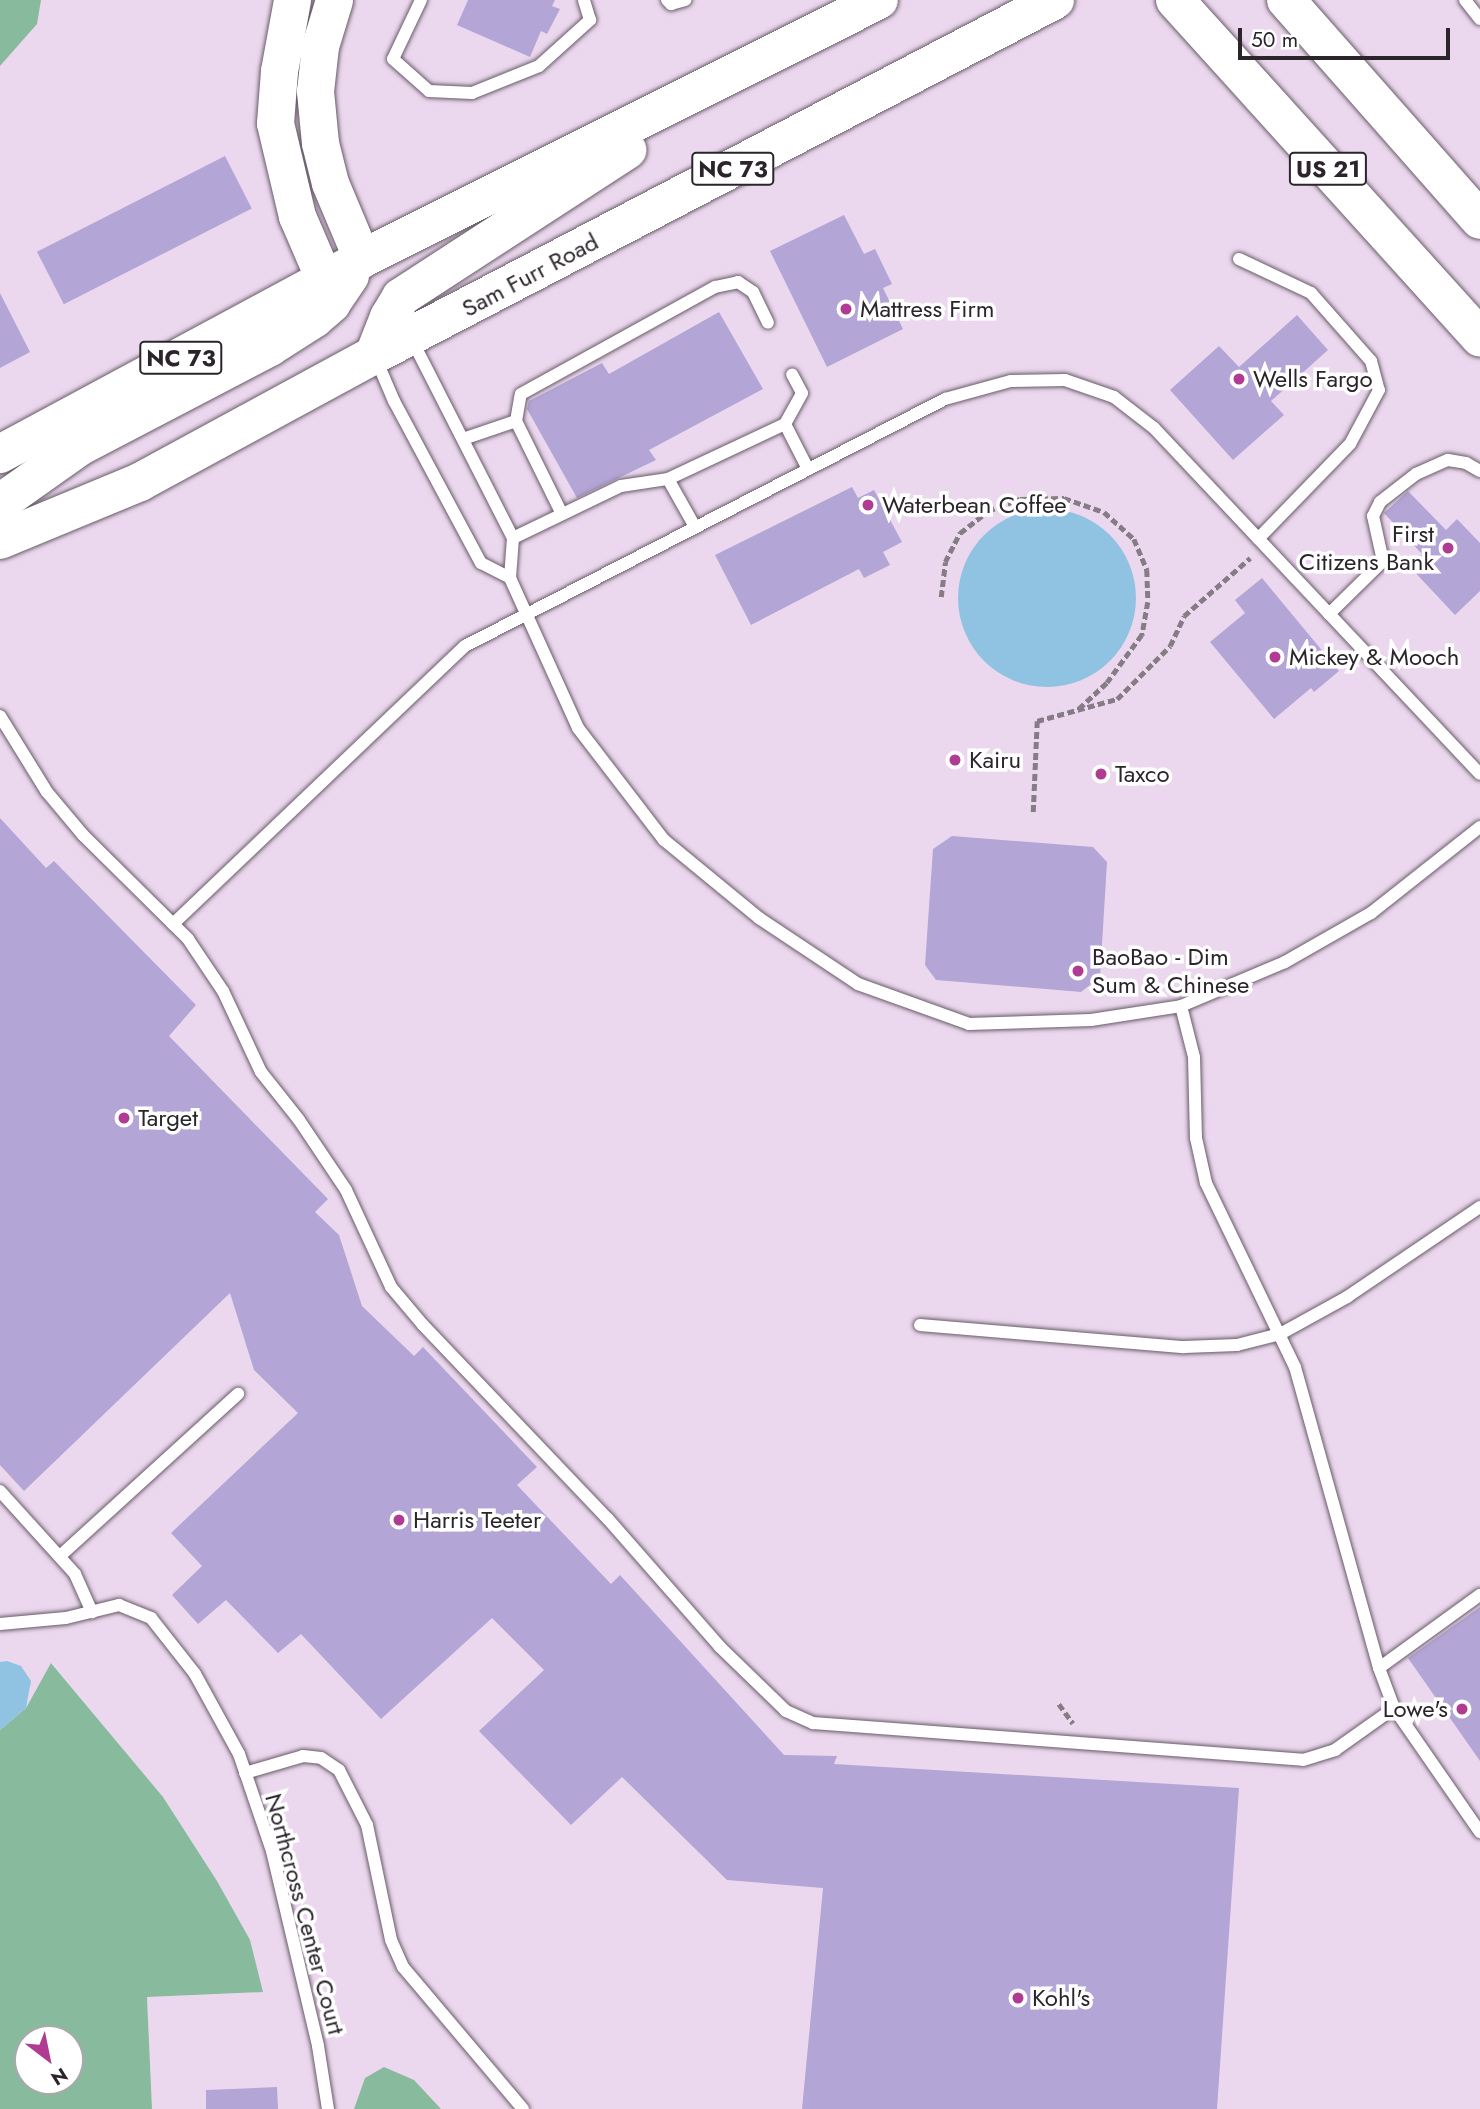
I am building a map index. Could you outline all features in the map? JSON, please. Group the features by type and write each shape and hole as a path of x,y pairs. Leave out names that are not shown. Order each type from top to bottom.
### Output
{"main road":[{"path":"292,0 279,71 275,123 297,216 325,281"},
{"path":"0,503 79,447 270,348 331,304 362,260 330,183 320,143 317,80 320,47 334,0"},
{"name":"NC 73","path":"0,454 362,260 879,0"},
{"name":"Sam Furr Road","path":"0,540 140,482 374,355 1055,0"},
{"name":"US 21","path":"1175,0 1480,338"},
{"path":"1286,0 1480,220"},
{"path":"374,355 389,317 401,298 410,291 799,41"}],"lane":[{"path":"421,0 393,59 429,90 472,93 539,66 590,20 584,0"},
{"path":"667,0 671,4 685,0"},
{"path":"1465,0 1480,19"},
{"path":"1239,259 1311,293 1371,361 1379,390 1350,444 1261,542"},
{"path":"562,514 516,421 521,394 715,287 738,282 752,292 768,323"},
{"path":"410,337 513,538 510,578 578,728 664,840 759,918 858,984 969,1024 1091,1020 1181,1006 1285,962 1371,913 1480,827"},
{"path":"374,355 394,401 481,563 510,578"},
{"path":"513,538 621,486 668,479 785,424 802,394 792,374"},
{"path":"173,924 457,652 489,631 945,399 1011,381 1065,380 1114,397 1154,428 1480,774"},
{"path":"463,439 516,421"},
{"path":"785,424 808,469"},
{"path":"1329,614 1383,561 1373,516 1380,502 1416,474 1448,460 1465,463 1480,471"},
{"path":"668,479 695,527"},
{"path":"0,716 47,792 83,835 188,939 223,991 261,1072 299,1120 346,1190 391,1287 422,1325 608,1519 719,1646 786,1711 813,1723 1303,1760 1335,1750 1394,1708"},
{"path":"0,743 12,737"},
{"path":"1181,1006 1194,1057 1196,1138 1206,1183 1295,1367 1379,1668 1394,1708 1480,1832"},
{"path":"920,1325 1184,1347 1237,1345 1280,1334 1347,1297 1480,1207"},
{"path":"60,1556 238,1394"},
{"path":"0,1491 75,1574 92,1612"},
{"path":"1379,1668 1480,1595"},
{"name":"Northcross Center Court","path":"0,1624 66,1618 119,1605 151,1618 195,1674 239,1754 272,1851 295,1940 328,2109"},
{"path":"245,1773 303,1756 321,1758 339,1770 367,1825 391,1940 403,1967 523,2109"}],"path":[{"path":"941,597 945,562 960,533 988,511 1020,499 1064,498 1104,512 1134,539 1147,570 1148,602 1142,635 1107,683 1078,710"},
{"path":"1033,812 1037,721 1117,699 1170,646 1184,616 1261,542"}],"shaded area":[{"path":"0,0 1480,0 1480,2109 152,2109 147,1997 262,1992 217,1881 163,1797 52,1663 26,1708 0,1730"}],"green space":[{"path":"0,0 41,0 37,24 0,66"},
{"path":"51,1663 163,1797 217,1881 250,1940 263,1992 147,1997 152,2109 0,2109 0,1730 26,1708"},
{"path":"384,2067 414,2080 441,2109 354,2109 365,2078"}],"water":[{"path":"1047,509 1081,515 1110,535 1130,564 1136,598 1130,632 1110,661 1081,681 1047,687 1013,681 984,661 964,632 958,598 964,564 984,535 1013,515"},
{"path":"7,1661 21,1666 31,1681 26,1708 0,1730 0,1662"}],"building":[{"path":"468,0 555,0 552,6 560,9 547,34 541,31 530,57 457,25"},
{"path":"225,156 252,209 64,304 37,252"},
{"name":"Mattress Firm","path":"844,215 864,254 875,249 892,284 883,288 903,329 827,367 770,251"},
{"path":"0,293 30,352 0,368"},
{"path":"719,312 763,389 649,450 656,460 577,498 527,409 529,401 602,363 609,374"},
{"name":"Wells Fargo","path":"1297,315 1328,350 1271,401 1284,415 1233,460 1170,390 1219,346 1239,367"},
{"path":"852,487 858,498 874,490 902,542 883,552 890,565 864,578 859,569 751,625 715,555"},
{"name":"First Citizens Bank","path":"1408,491 1446,530 1457,519 1480,543 1480,591 1455,615 1409,566 1422,554 1384,513"},
{"name":"Mickey & Mooch","path":"1262,578 1339,671 1314,692 1311,688 1274,719 1210,642 1245,613 1235,600"},
{"path":"0,818 46,868 54,861 196,1005 169,1036 328,1199 315,1212 339,1235 362,1306 414,1356 423,1347 537,1467 517,1485 611,1584 620,1575 784,1755 837,1756 834,1764 1239,1788 1217,2109 802,2109 823,1888 727,1880 622,1777 571,1825 479,1731 544,1670 492,1618 381,1719 301,1634 278,1653 226,1600 198,1624 172,1595 202,1566 171,1533 298,1413 254,1370 230,1293 24,1491 0,1465"},
{"path":"952,836 1093,847 1107,862 1100,977 1081,992 936,980 925,965 933,849"},
{"name":"Lowe's","path":"1480,1607 1480,1761 1408,1658"},
{"path":"277,2087 278,2109 206,2109 206,2090"}],"place":[{"name":"Mattress Firm","path":"846,309"},
{"name":"Wells Fargo","path":"1239,379"},
{"name":"Waterbean Coffee","path":"868,505"},
{"name":"First Citizens Bank","path":"1448,548"},
{"name":"Mickey & Mooch","path":"1275,657"},
{"name":"Kairu","path":"955,760"},
{"name":"Taxco","path":"1101,774"},
{"name":"BaoBao - Dim Sum & Chinese","path":"1078,971"},
{"name":"Target","path":"124,1118"},
{"name":"Harris Teeter","path":"399,1520"},
{"name":"Lowe's","path":"1462,1709"},
{"name":"Kohl's","path":"1018,1998"}]}
